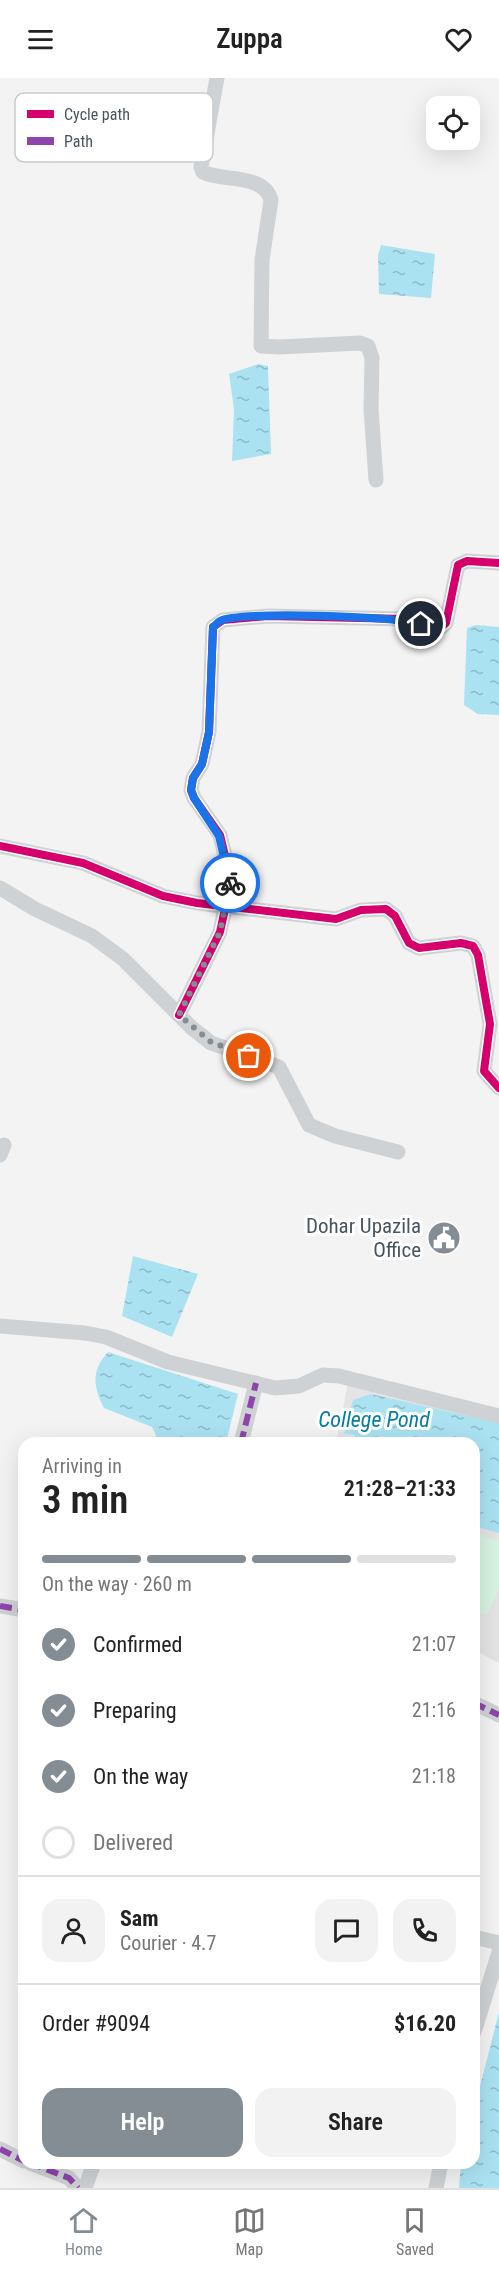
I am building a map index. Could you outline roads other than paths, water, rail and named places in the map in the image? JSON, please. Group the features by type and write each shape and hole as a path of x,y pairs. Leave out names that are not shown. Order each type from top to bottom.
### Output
{"street":[{"path":"213,100 217,78"},
{"path":"202,162 202,172 258,184 267,192 271,200 262,260 261,346 360,343 368,346 372,358 371,409 376,480"},
{"path":"179,1015 220,932 231,880 219,836 191,790 193,778 202,764 209,732 213,627 223,620 268,616 406,619 439,629 446,623 458,566 467,561 499,563"},
{"path":"0,846 83,863 163,896 197,903 336,920 362,910 386,909 395,916 409,943 419,948 461,943 473,946 478,955 490,1024 484,1062 493,1083"},
{"path":"0,888 35,909 92,936 123,958 179,1015 211,1042 279,1067 302,1116 316,1130 398,1152"},
{"path":"0,1326 85,1333 106,1337 168,1362 286,1389 323,1375 339,1376 499,1416"},
{"path":"243,1437 256,1383"},
{"path":"0,1606 18,1609"},
{"path":"480,1706 499,1715"},
{"path":"480,1938 499,1943"},
{"path":"480,2013 499,1952"},
{"path":"0,2148 18,2158"},
{"path":"46,2169 69,2178 78,2188"},
{"path":"85,2188 92,2169"},
{"path":"436,2188 440,2169"}],"water":[{"path":"381,245 435,254 431,298 379,294 378,255"},
{"path":"258,364 268,366 271,454 232,461 234,409 229,374"},
{"path":"476,625 499,627 499,715 478,714 464,705 467,628"},
{"path":"133,1256 198,1274 172,1337 122,1316"},
{"path":"108,1352 238,1394 227,1437 156,1437 152,1427 104,1408 96,1386 96,1372"},
{"name":"College Pond","path":"371,1394 499,1423 499,1533 480,1528 480,1437 355,1437 355,1435 344,1433 353,1400"},
{"path":"499,2012 499,2188 459,2188 461,2169 480,2169 480,2086"}],"place":[{"name":"Dohar Upazila Office","path":"444,1238"}]}
